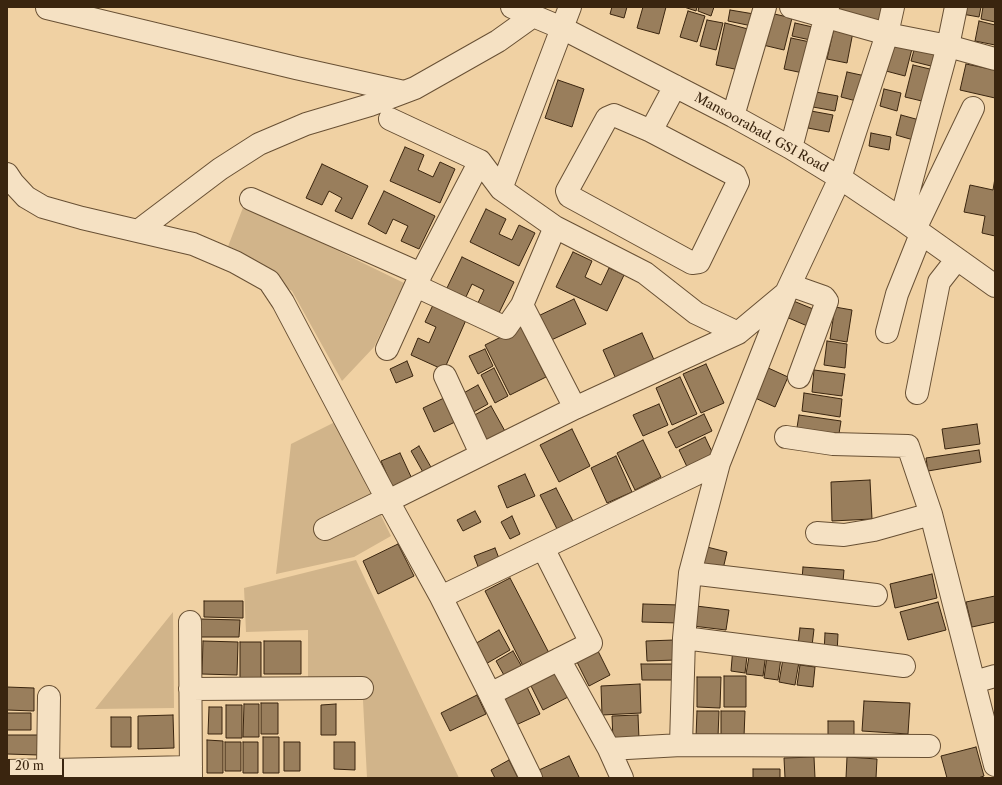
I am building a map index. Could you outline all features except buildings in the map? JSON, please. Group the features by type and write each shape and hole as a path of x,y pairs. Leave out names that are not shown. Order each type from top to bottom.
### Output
{"street":[{"name":"Mansoorabad, GSI Road","path":"512,7 562,28 733,116 791,148 840,178 995,286"},
{"path":"501,189 570,7"},
{"path":"733,116 765,7"},
{"path":"791,7 826,11 887,34 948,46 995,59"},
{"path":"681,745 684,638 690,573 719,463 788,289 840,178 887,34 894,7"},
{"path":"887,332 912,227 956,7"},
{"path":"47,8 296,68 404,92"},
{"path":"791,148 826,11"},
{"path":"138,232 220,169 259,144 306,124 370,105 415,88 498,41 533,16"},
{"path":"651,131 675,86"},
{"path":"912,227 974,108"},
{"path":"614,115 651,131 735,175 738,182 699,262 692,263 569,196 567,191 607,118 614,115"},
{"path":"390,119 480,161 501,189 555,227 646,273 696,313 738,333"},
{"path":"387,350 418,280 480,161"},
{"path":"7,174 26,197 43,207 138,232 193,244 235,262 269,282 283,302 440,596 531,778"},
{"path":"251,199 418,280 506,328 522,305 555,227"},
{"path":"917,393 939,282 957,259"},
{"path":"325,529 376,504 388,501 575,408 738,333 788,289"},
{"path":"788,289 824,297 826,301 799,377"},
{"path":"522,305 575,408"},
{"path":"445,376 481,454"},
{"path":"786,437 833,444 908,446 931,514 995,765"},
{"path":"440,596 719,463"},
{"path":"817,533 844,534 874,530 931,514"},
{"path":"490,694 591,644 543,548"},
{"path":"690,573 876,595"},
{"path":"7,771 48,769 191,772 190,622"},
{"path":"684,638 904,666"},
{"path":"559,659 609,749 622,778"},
{"path":"974,682 995,676"},
{"path":"190,688 362,688"},
{"path":"48,769 49,698"},
{"path":"609,749 681,745 929,746"}],"shaded area":[{"path":"244,205 404,283 374,347 342,381 292,291 227,249"},
{"path":"335,422 391,536 354,557 276,574 291,444"},
{"path":"356,560 459,778 367,778 362,681 308,682 308,630 246,632 244,588"},
{"path":"173,612 174,708 95,709"}]}
